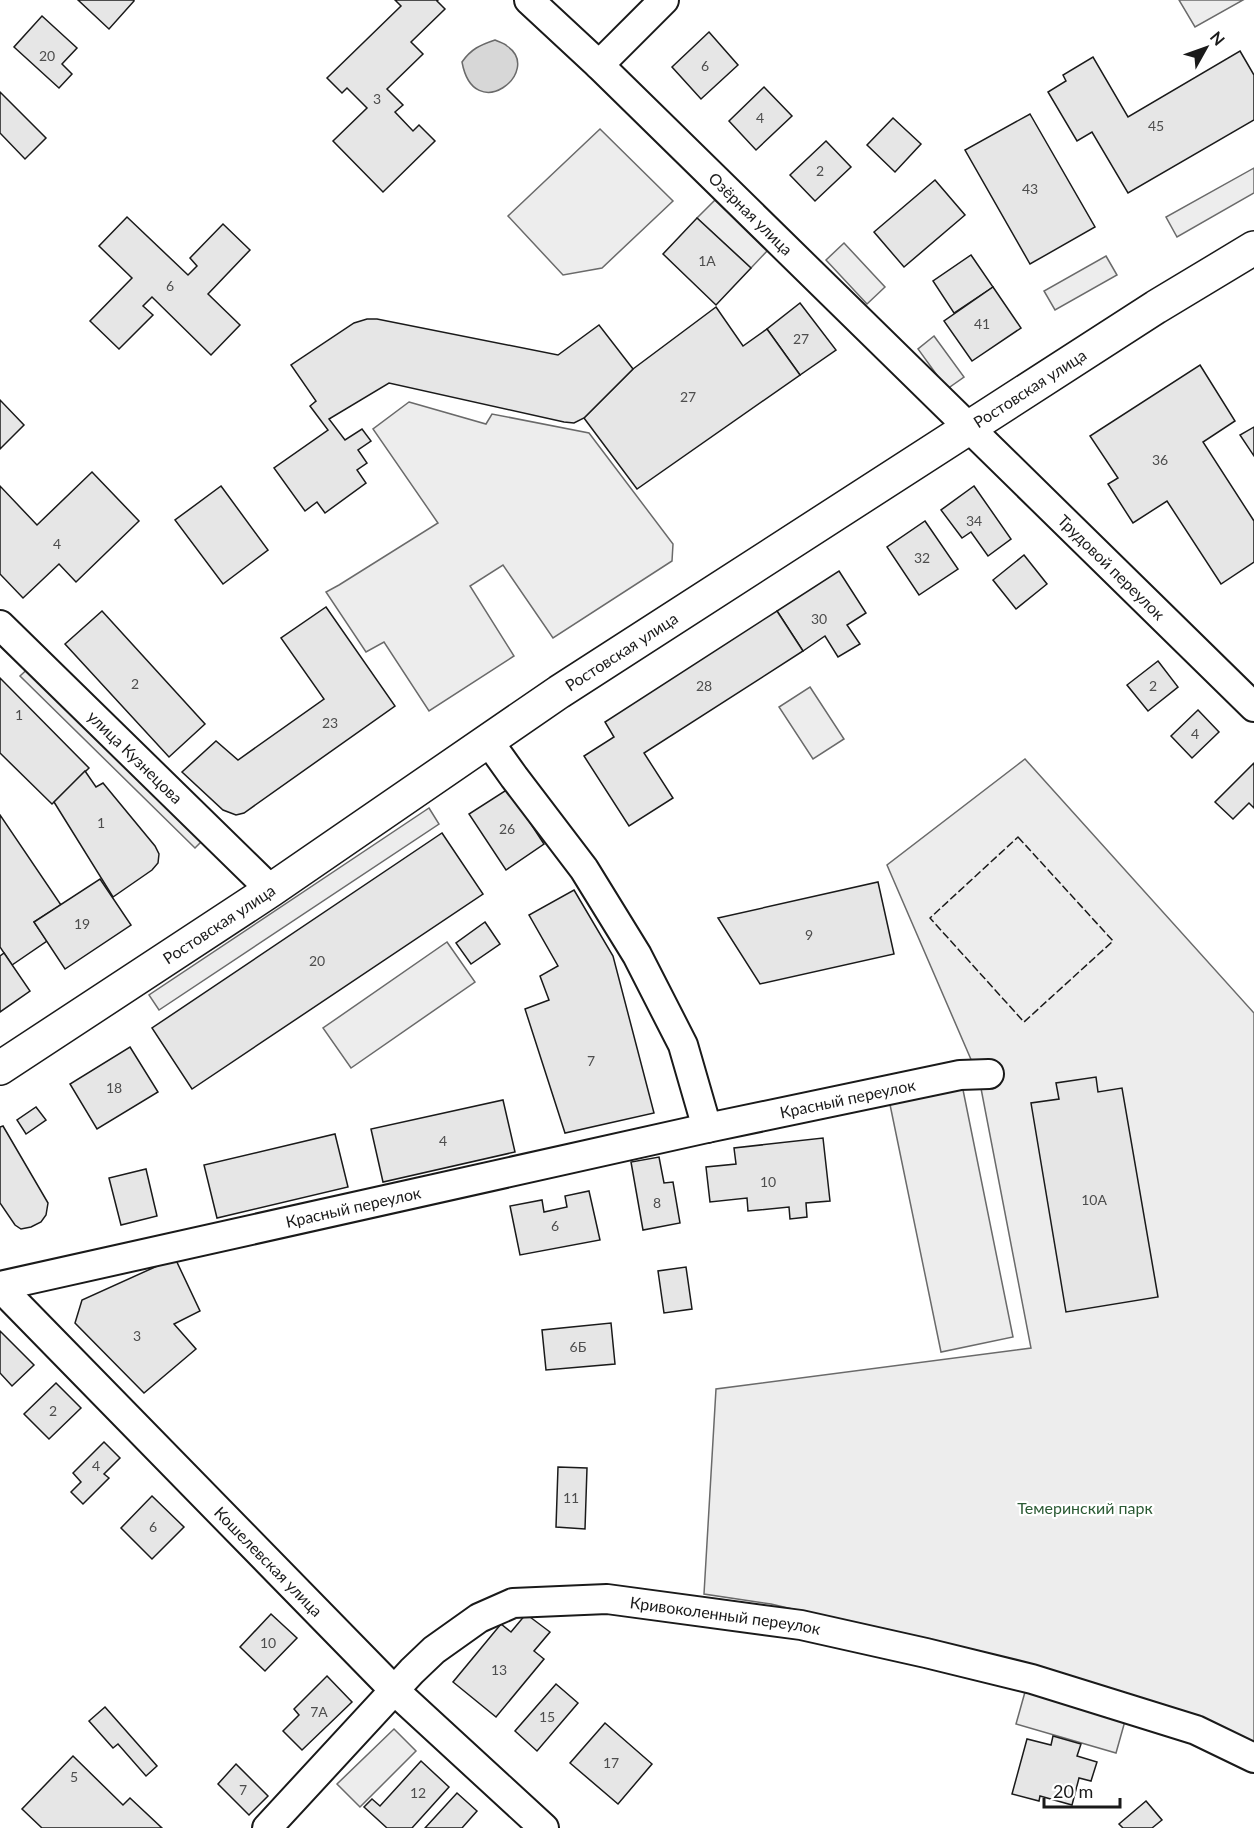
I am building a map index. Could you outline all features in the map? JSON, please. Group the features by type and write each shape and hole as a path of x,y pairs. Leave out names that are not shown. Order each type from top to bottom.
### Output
{"main road":[{"name":"Ростовская улица","path":"0,1068 271,890 559,692 1156,306 1254,248"}],"street":[{"name":"Озёрная улица","path":"529,0 599,65 969,427"},
{"path":"599,65 664,0"},
{"name":"Трудовой переулок","path":"969,427 1254,707"},
{"name":"улица Кузнецова","path":"0,625 271,890"},
{"path":"489,742 584,869 637,955 682,1045 707,1128"},
{"name":"Красный переулок","path":"0,1287 707,1128 949,1077 989,1074"},
{"name":"Кошелевская улица","path":"0,1287 394,1690 544,1828"},
{"name":"Кривоколенный переулок","path":"267,1828 394,1690 434,1650 479,1618 513,1603 607,1599 801,1625 1032,1679 1196,1730 1254,1758"}],"shaded area":[{"path":"1179,0 1243,0 1195,27"},
{"path":"495,40 506,45 516,57 517,68 512,79 503,88 491,92 479,90 469,81 462,62 476,48"},
{"path":"600,129 673,201 602,268 563,275 508,216"},
{"path":"1254,168 1254,193 1177,237 1166,217"},
{"path":"715,200 768,250 751,268 697,218"},
{"path":"844,243 885,287 867,304 826,260"},
{"path":"1106,256 1117,275 1055,310 1044,291"},
{"path":"934,336 964,377 947,389 918,349"},
{"path":"409,402 486,424 492,414 589,433 673,544 672,561 553,638 503,565 470,586 514,656 429,711 384,642 366,652 326,592 438,523 373,429"},
{"path":"33,664 208,835 195,848 20,676"},
{"path":"810,687 844,739 813,759 779,707"},
{"path":"1025,759 1254,1013 1254,1744 916,1638 771,1604 704,1594 716,1389 1031,1348 979,1078 887,865"},
{"path":"429,808 439,824 159,1010 149,995"},
{"path":"447,942 475,982 351,1068 323,1028"},
{"path":"960,1075 1013,1337 941,1352 887,1090"},
{"path":"1025,1692 1125,1721 1116,1753 1016,1724"},
{"path":"394,1729 416,1751 360,1807 337,1784"}],"building":[{"path":"78,0 134,0 134,1 109,29"},
{"path":"395,0 438,0 445,9 411,42 423,54 387,89 403,105 395,112 413,131 419,125 435,141 383,192 333,141 367,108 347,88 342,93 327,78 401,6"},
{"path":"42,16 77,48 62,64 72,74 59,88 14,47"},
{"path":"709,32 738,65 701,99 672,67"},
{"path":"1240,51 1254,75 1254,120 1128,193 1092,132 1077,141 1048,92 1066,81 1063,75 1093,57 1128,117"},
{"path":"764,87 792,116 756,150 729,121"},
{"path":"0,92 46,138 25,159 0,133"},
{"path":"1030,114 1095,227 1030,264 965,150"},
{"path":"893,118 921,144 895,172 867,145"},
{"path":"826,141 851,167 815,201 790,175"},
{"path":"935,180 965,215 904,267 874,232"},
{"path":"127,217 188,275 197,266 190,258 223,224 250,250 208,294 240,325 211,355 152,297 143,306 153,315 119,349 90,321 132,278 99,246"},
{"path":"697,218 751,268 716,305 663,254"},
{"path":"971,255 993,287 954,313 933,281"},
{"path":"993,287 1021,328 972,361 944,321"},
{"path":"800,303 836,350 800,375 767,329"},
{"path":"716,307 743,346 767,329 800,375 637,489 584,418 633,369"},
{"path":"377,319 558,355 599,325 633,369 584,418 574,423 389,383 329,419 345,440 362,429 371,441 358,450 367,463 357,470 366,483 325,513 317,502 305,511 274,468 328,430 310,406 316,401 291,365 354,323"},
{"path":"1200,365 1235,421 1203,442 1254,521 1254,562 1221,584 1167,501 1133,523 1108,484 1118,478 1090,436"},
{"path":"0,400 24,425 0,449"},
{"path":"1254,427 1254,456 1240,435"},
{"path":"92,472 139,521 76,582 59,564 23,598 0,574 0,486 37,525"},
{"path":"221,486 268,550 223,584 175,520"},
{"path":"974,486 1011,539 988,556 971,532 962,538 941,510"},
{"path":"925,521 958,569 919,595 887,547"},
{"path":"1024,555 1047,584 1016,609 993,580"},
{"path":"839,571 866,613 847,625 860,644 838,657 825,636 803,651 777,611"},
{"path":"326,607 395,706 244,813 236,815 223,810 182,772 216,741 238,760 324,699 281,638"},
{"path":"102,611 205,724 169,757 65,644"},
{"path":"777,611 803,651 644,753 673,798 629,826 584,756 614,737 605,722"},
{"path":"1158,661 1178,687 1148,711 1127,685"},
{"path":"0,678 89,768 52,804 0,753"},
{"path":"1198,710 1219,732 1192,758 1171,736"},
{"path":"1254,763 1254,808 1249,803 1233,819 1215,802"},
{"path":"85,771 96,787 103,783 155,846 159,854 158,863 152,870 113,897 54,802"},
{"path":"508,789 544,844 506,870 469,814"},
{"path":"0,815 61,905 34,922 47,941 12,965 0,947"},
{"path":"442,833 483,894 192,1089 152,1028"},
{"path":"100,879 131,925 65,969 34,922"},
{"path":"878,882 894,954 760,984 718,918"},
{"path":"574,890 613,956 654,1113 565,1133 525,1009 549,1000 540,976 558,966 529,915"},
{"path":"485,922 500,944 471,964 456,943"},
{"path":"4,953 30,991 0,1012 0,956"},
{"path":"130,1047 158,1092 97,1129 70,1084"},
{"path":"1096,1077 1098,1092 1122,1088 1158,1297 1066,1312 1031,1103 1059,1099 1056,1083"},
{"path":"503,1100 515,1152 383,1182 371,1129"},
{"path":"36,1107 46,1120 26,1134 17,1120"},
{"path":"3,1126 48,1203 46,1215 41,1222 31,1227 21,1229 15,1225 0,1203 0,1127"},
{"path":"335,1134 348,1187 217,1218 204,1165"},
{"path":"823,1138 830,1201 806,1203 807,1217 790,1219 789,1207 748,1211 747,1198 710,1202 706,1167 736,1164 734,1148"},
{"path":"659,1157 664,1183 673,1182 680,1223 643,1230 631,1162"},
{"path":"146,1169 157,1216 121,1225 109,1178"},
{"path":"589,1191 600,1240 520,1255 510,1206 542,1200 544,1212 567,1207 565,1196"},
{"path":"175,1258 200,1311 174,1324 196,1349 144,1393 75,1323 82,1300"},
{"path":"686,1267 692,1309 664,1313 658,1271"},
{"path":"611,1323 615,1364 546,1370 542,1330"},
{"path":"0,1331 34,1365 12,1386 0,1373"},
{"path":"56,1383 81,1408 49,1439 24,1414"},
{"path":"104,1442 120,1458 104,1474 109,1478 83,1504 71,1492 81,1482 73,1473"},
{"path":"558,1467 587,1468 585,1529 556,1527"},
{"path":"152,1496 184,1527 152,1559 121,1528"},
{"path":"271,1614 297,1638 265,1671 240,1647"},
{"path":"526,1614 550,1632 534,1651 544,1659 496,1717 453,1682 501,1624 511,1632"},
{"path":"327,1676 352,1702 302,1750 283,1731 299,1715 294,1709"},
{"path":"556,1684 578,1703 537,1751 515,1731"},
{"path":"105,1707 157,1766 146,1776 118,1744 113,1748 89,1721"},
{"path":"605,1723 652,1764 618,1804 570,1763"},
{"path":"1053,1736 1081,1744 1077,1756 1097,1762 1091,1781 1079,1778 1072,1805 1040,1796 1039,1801 1012,1794 1027,1739 1051,1745"},
{"path":"73,1756 123,1805 130,1798 162,1828 42,1828 22,1809"},
{"path":"421,1761 449,1787 412,1828 387,1828 364,1807 372,1799 380,1806"},
{"path":"236,1764 268,1796 249,1815 218,1784"},
{"path":"457,1793 477,1811 462,1828 425,1828"},
{"path":"1146,1801 1162,1820 1152,1828 1123,1828 1119,1824"}],"fence":[{"path":"1018,837 1113,941 1024,1022 930,918 1018,837"}],"park label":[{"name":"Темеринский парк","path":"1085,1508"}]}
